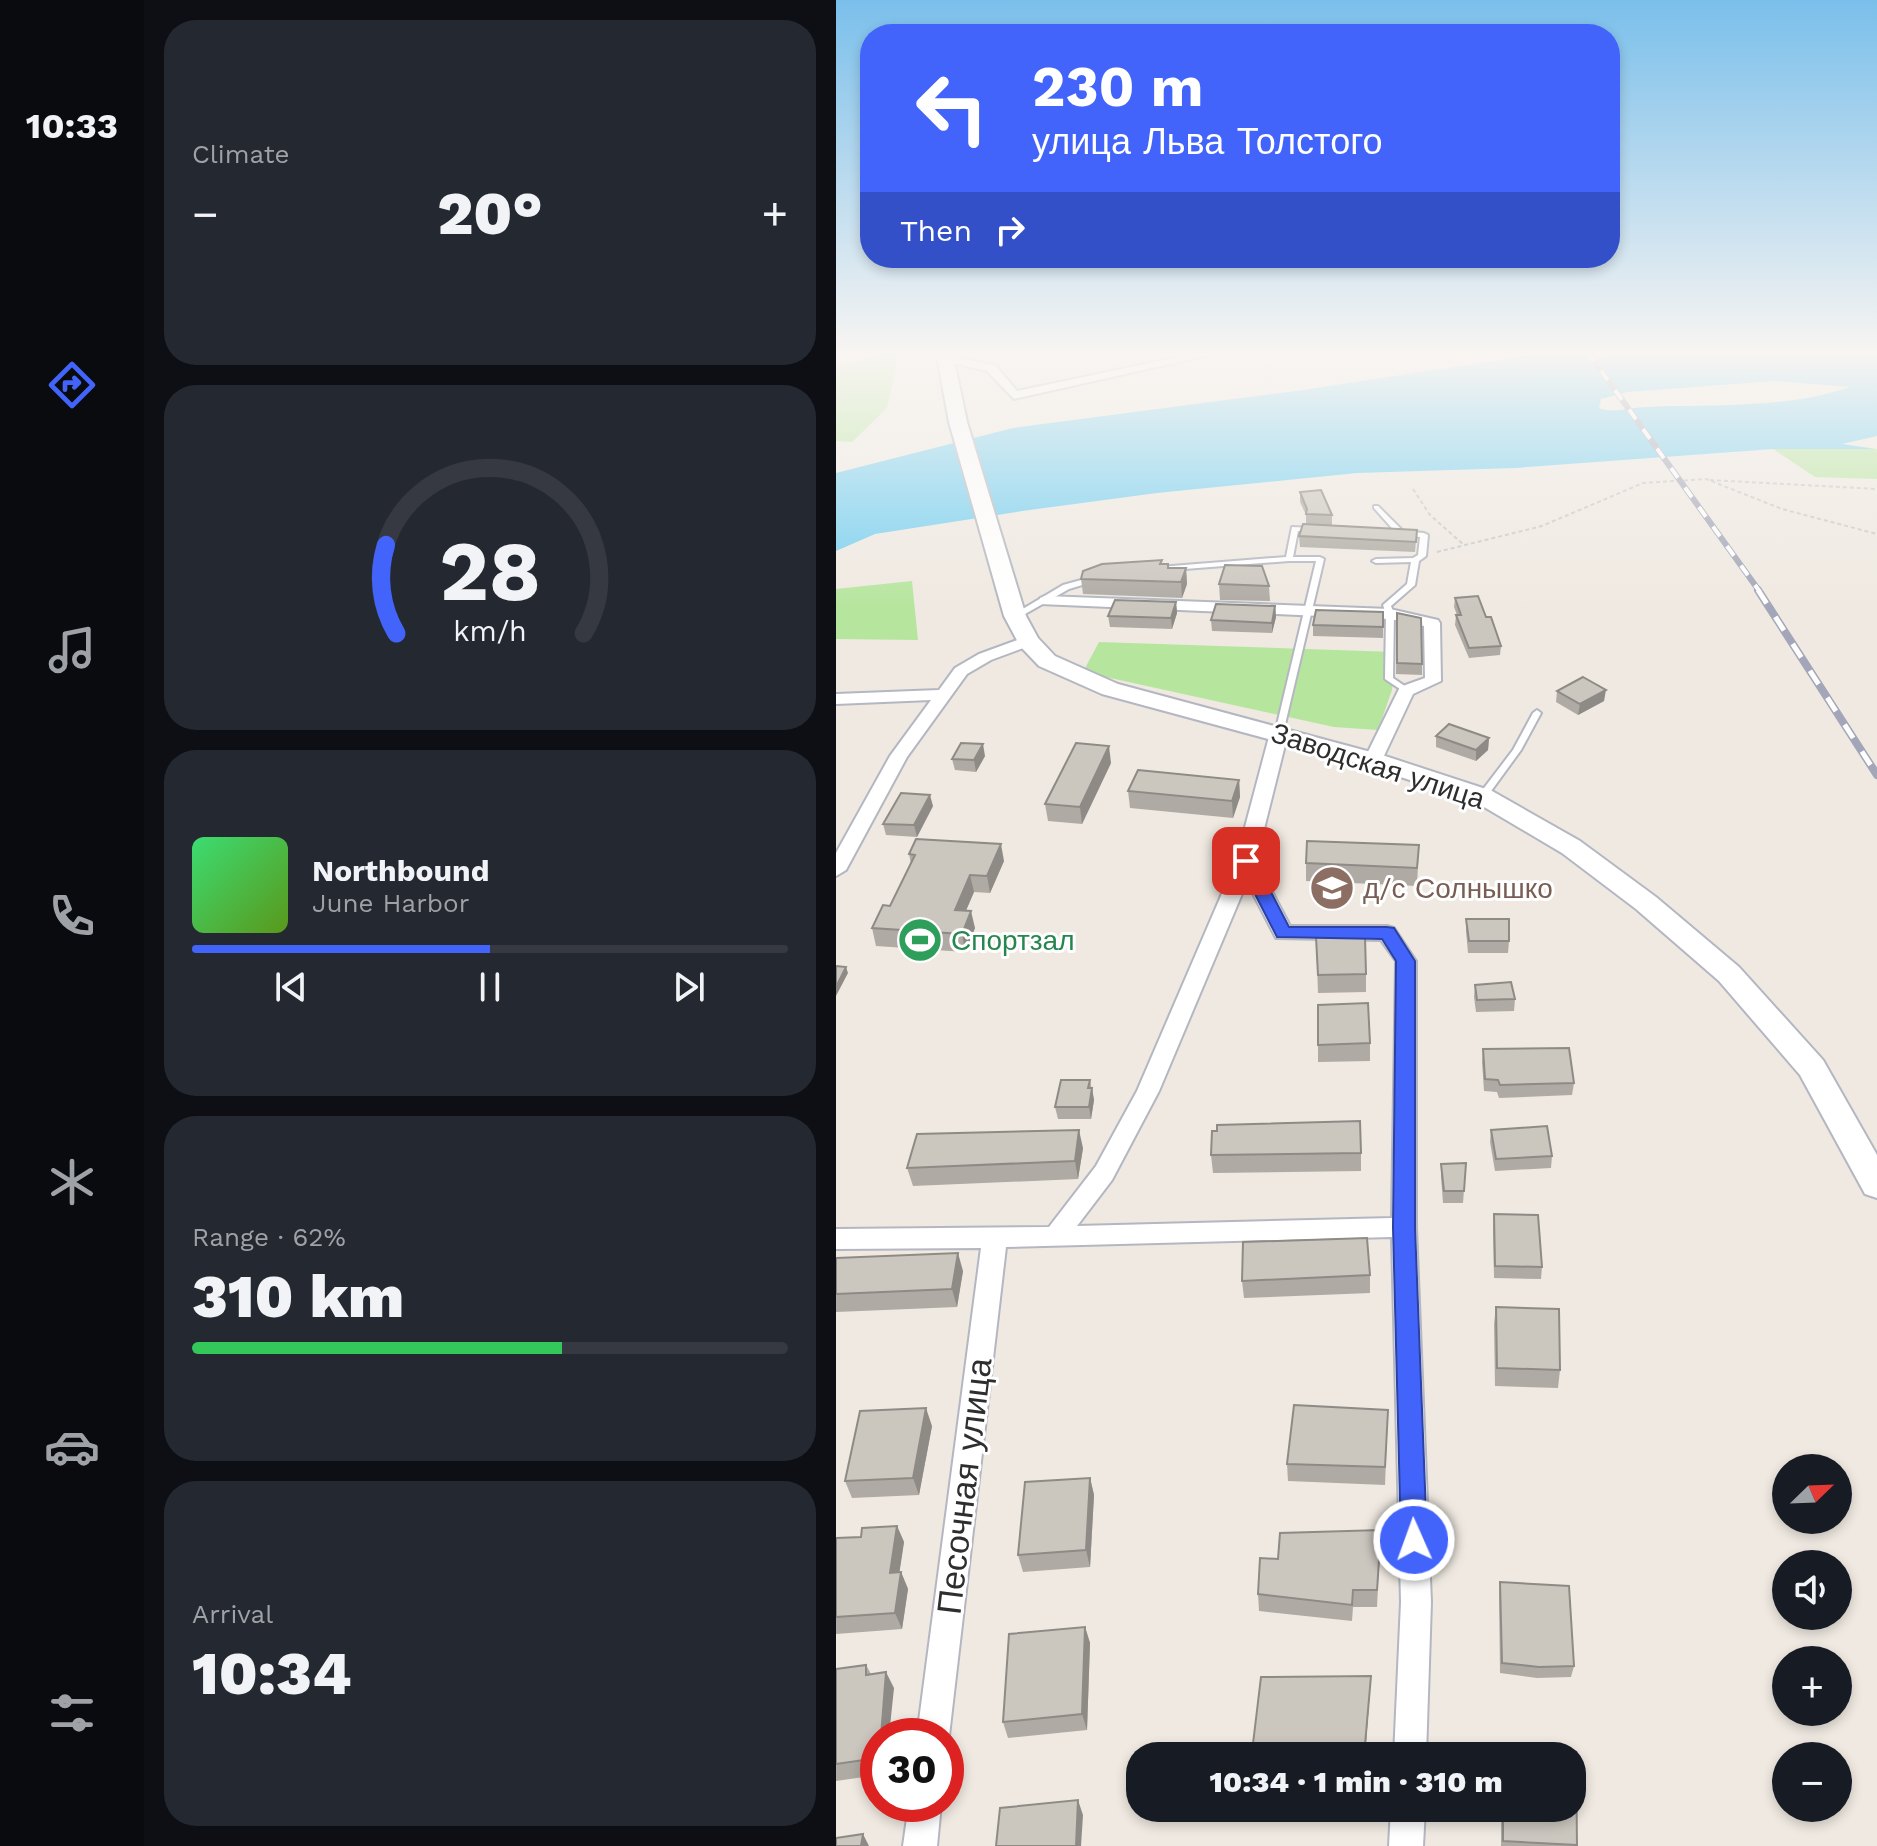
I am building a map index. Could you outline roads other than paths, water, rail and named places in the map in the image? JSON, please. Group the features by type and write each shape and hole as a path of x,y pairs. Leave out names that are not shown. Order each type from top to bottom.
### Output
{"main road":[{"name":"Заводская улица","path":"962,437 1015,616 1028,641 1047,661 1110,689 1279,733 1483,796 1571,847 1646,903 1729,974 1812,1068 1877,1185"}],"street":[{"path":"1045,601 1390,614 1432,623 1433,681 1406,691 1373,760"},
{"path":"836,870 899,756 961,671 985,657 1028,641"},
{"path":"836,699 941,695"},
{"path":"1055,1237 1104,1173 1148,1091 1246,861 1279,733"},
{"path":"1246,861 1283,933 1387,933 1406,961 1404,1227 1416,1602 1411,1742"},
{"path":"836,1239 1055,1237 1404,1227"},
{"name":"Песочная улица","path":"935,1718 995,1237"},
{"path":"920,1846 923,1822"},
{"path":"1406,1846 1407,1822"}],"lane":[{"path":"1376,507 1401,533"},
{"path":"1289,559 1295,529 1325,530"},
{"path":"1386,532 1424,535 1411,585 1387,605 1390,614 1389,679 1406,691"},
{"path":"1376,561 1418,558"},
{"path":"1144,570 1320,559 1310,612 1279,733"},
{"path":"1015,616 1066,587 1102,575"},
{"path":"1483,796 1517,750 1537,713"}],"water":[{"path":"977,437 1872,437 1842,444 1876,449 1773,449 1515,468 1357,473 1157,493 1022,511 875,534 836,551 836,473"}],"railway":[{"path":"1649,437 1760,592"},
{"path":"1758,590 1877,775"}],"place":[{"name":"д/с Солнышко","path":"1332,888"},
{"name":"Спортзал","path":"920,940"}]}
